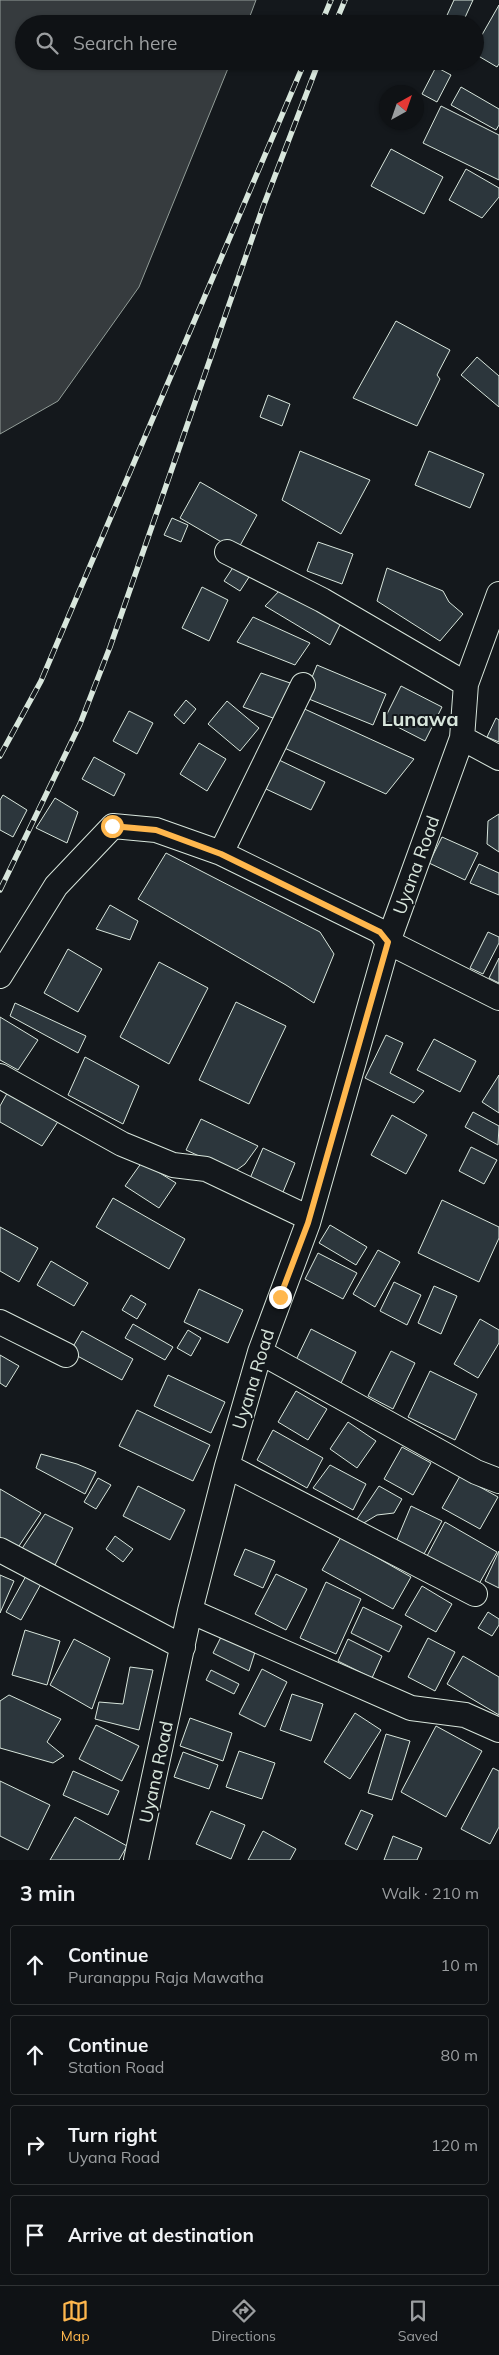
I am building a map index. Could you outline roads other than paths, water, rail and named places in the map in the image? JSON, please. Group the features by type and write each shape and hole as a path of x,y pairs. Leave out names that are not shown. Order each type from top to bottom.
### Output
{"street":[{"path":"227,552 322,600 466,684"},
{"name":"Uyana Road","path":"136,1860 190,1611 227,1466 260,1352 308,1223 388,942 462,738 466,684 499,594"},
{"path":"221,854 303,685"},
{"path":"462,738 499,758"},
{"path":"0,976 56,886 112,826 156,830 221,854 380,932 388,942 499,998"},
{"path":"0,1076 122,1144 173,1165 206,1169 309,1218 308,1223"},
{"path":"0,1322 66,1355"},
{"path":"260,1352 476,1472 499,1481"},
{"path":"227,1466 475,1594"},
{"path":"0,1550 183,1647"},
{"path":"190,1611 411,1708 465,1715 499,1730"}],"railway":[{"path":"325,15 331,0"},
{"path":"339,15 345,0"},
{"path":"0,756 41,681 301,70"},
{"path":"0,890 80,724 110,647 263,207 316,70"}],"district":[{"name":"Lunawa","path":"420,718"}]}
